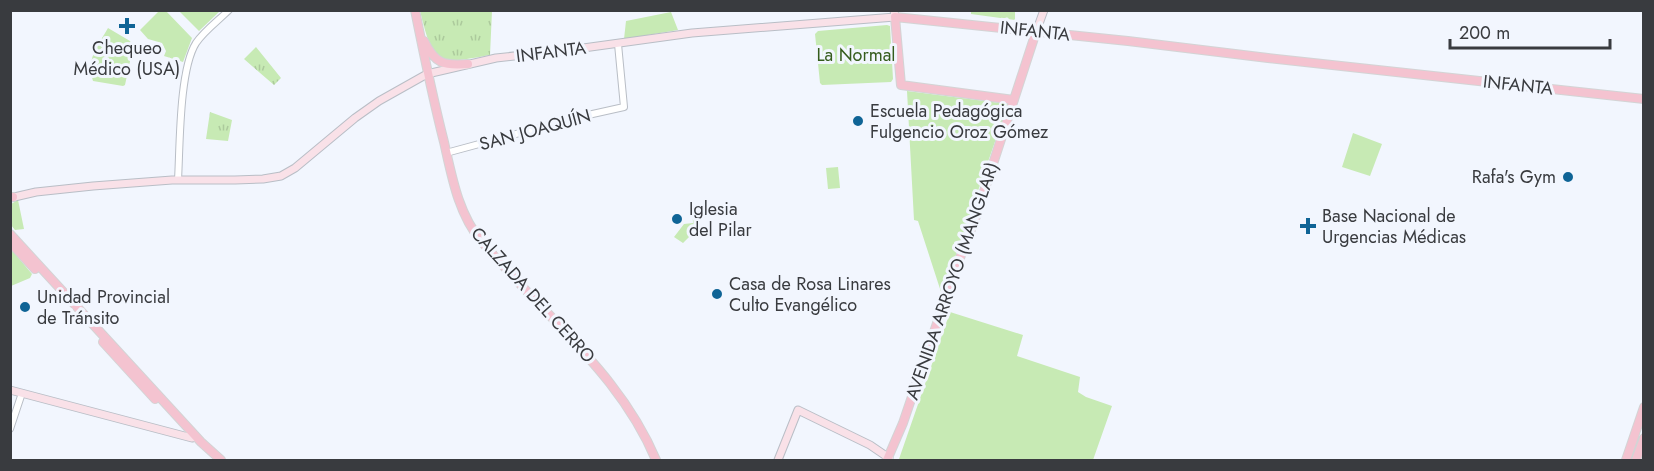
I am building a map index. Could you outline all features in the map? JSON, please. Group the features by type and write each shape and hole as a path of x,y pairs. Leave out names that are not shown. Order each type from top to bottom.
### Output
{"main road":[{"name":"CALZADA DEL CERRO","path":"415,10 427,74 459,202 475,234 613,386 638,423 656,460"},
{"path":"1036,32 1044,10"},
{"name":"INFANTA","path":"11,198 47,190 178,180 262,179 281,176 295,168 379,101 427,74 496,58 692,33 894,14 1036,32 1644,99"},
{"path":"894,14 901,85 1014,100"},
{"path":"418,28 434,58 448,64 468,64"},
{"name":"AVENIDA ARROYO (MANGLAR)","path":"890,460 975,219 1036,32"},
{"path":"10,234 201,442 221,460"},
{"path":"10,242 215,460"},
{"path":"10,390 201,442"},
{"path":"1626,460 1644,407"},
{"path":"777,460 798,410 870,445 890,460"},
{"path":"1636,460 1644,438"}],"street":[{"path":"178,180 184,88 189,64 196,44 230,10"},
{"name":"SAN JOAQUÍN","path":"446,153 624,107 618,44"},
{"path":"10,429 22,393"}],"green space":[{"path":"159,11 166,11 192,38 183,62 164,56 166,51 162,43 148,39 140,30"},
{"path":"179,11 220,11 199,31"},
{"path":"420,11 492,11 490,55 458,60 447,60 440,57 434,52 429,42"},
{"path":"971,11 1015,11 1015,20 971,14"},
{"path":"671,12 678,30 624,39 626,21"},
{"name":"La Normal","path":"890,26 893,79 891,82 822,85 820,83 815,34 818,31"},
{"path":"108,28 130,41 133,47 123,86 93,81 92,60"},
{"path":"256,47 281,78 274,85 244,59"},
{"path":"907,91 1008,104 942,295 918,221 914,220"},
{"path":"210,112 232,120 228,141 206,139"},
{"path":"1353,133 1382,144 1370,176 1342,167"},
{"path":"838,167 840,188 828,189 826,168"},
{"path":"18,200 24,229 15,230 11,225 11,204"},
{"path":"697,205 698,228 683,243 674,237 684,224 693,223 692,206"},
{"path":"11,249 32,274 30,278 11,286"},
{"path":"950,312 1023,335 1017,356 1080,377 1078,392 1112,406 1093,460 899,459"}],"place":[{"name":"Chequeo Médico (USA)","path":"127,26"},
{"name":"Escuela Pedagógica Fulgencio Oroz Gómez","path":"858,121"},
{"name":"Rafa's Gym","path":"1568,177"},
{"name":"Iglesia del Pilar","path":"677,219"},
{"name":"Base Nacional de Urgencias Médicas","path":"1308,226"},
{"name":"Casa de Rosa Linares Culto Evangélico","path":"717,294"},
{"name":"Unidad Provincial de Tránsito","path":"25,307"}]}
